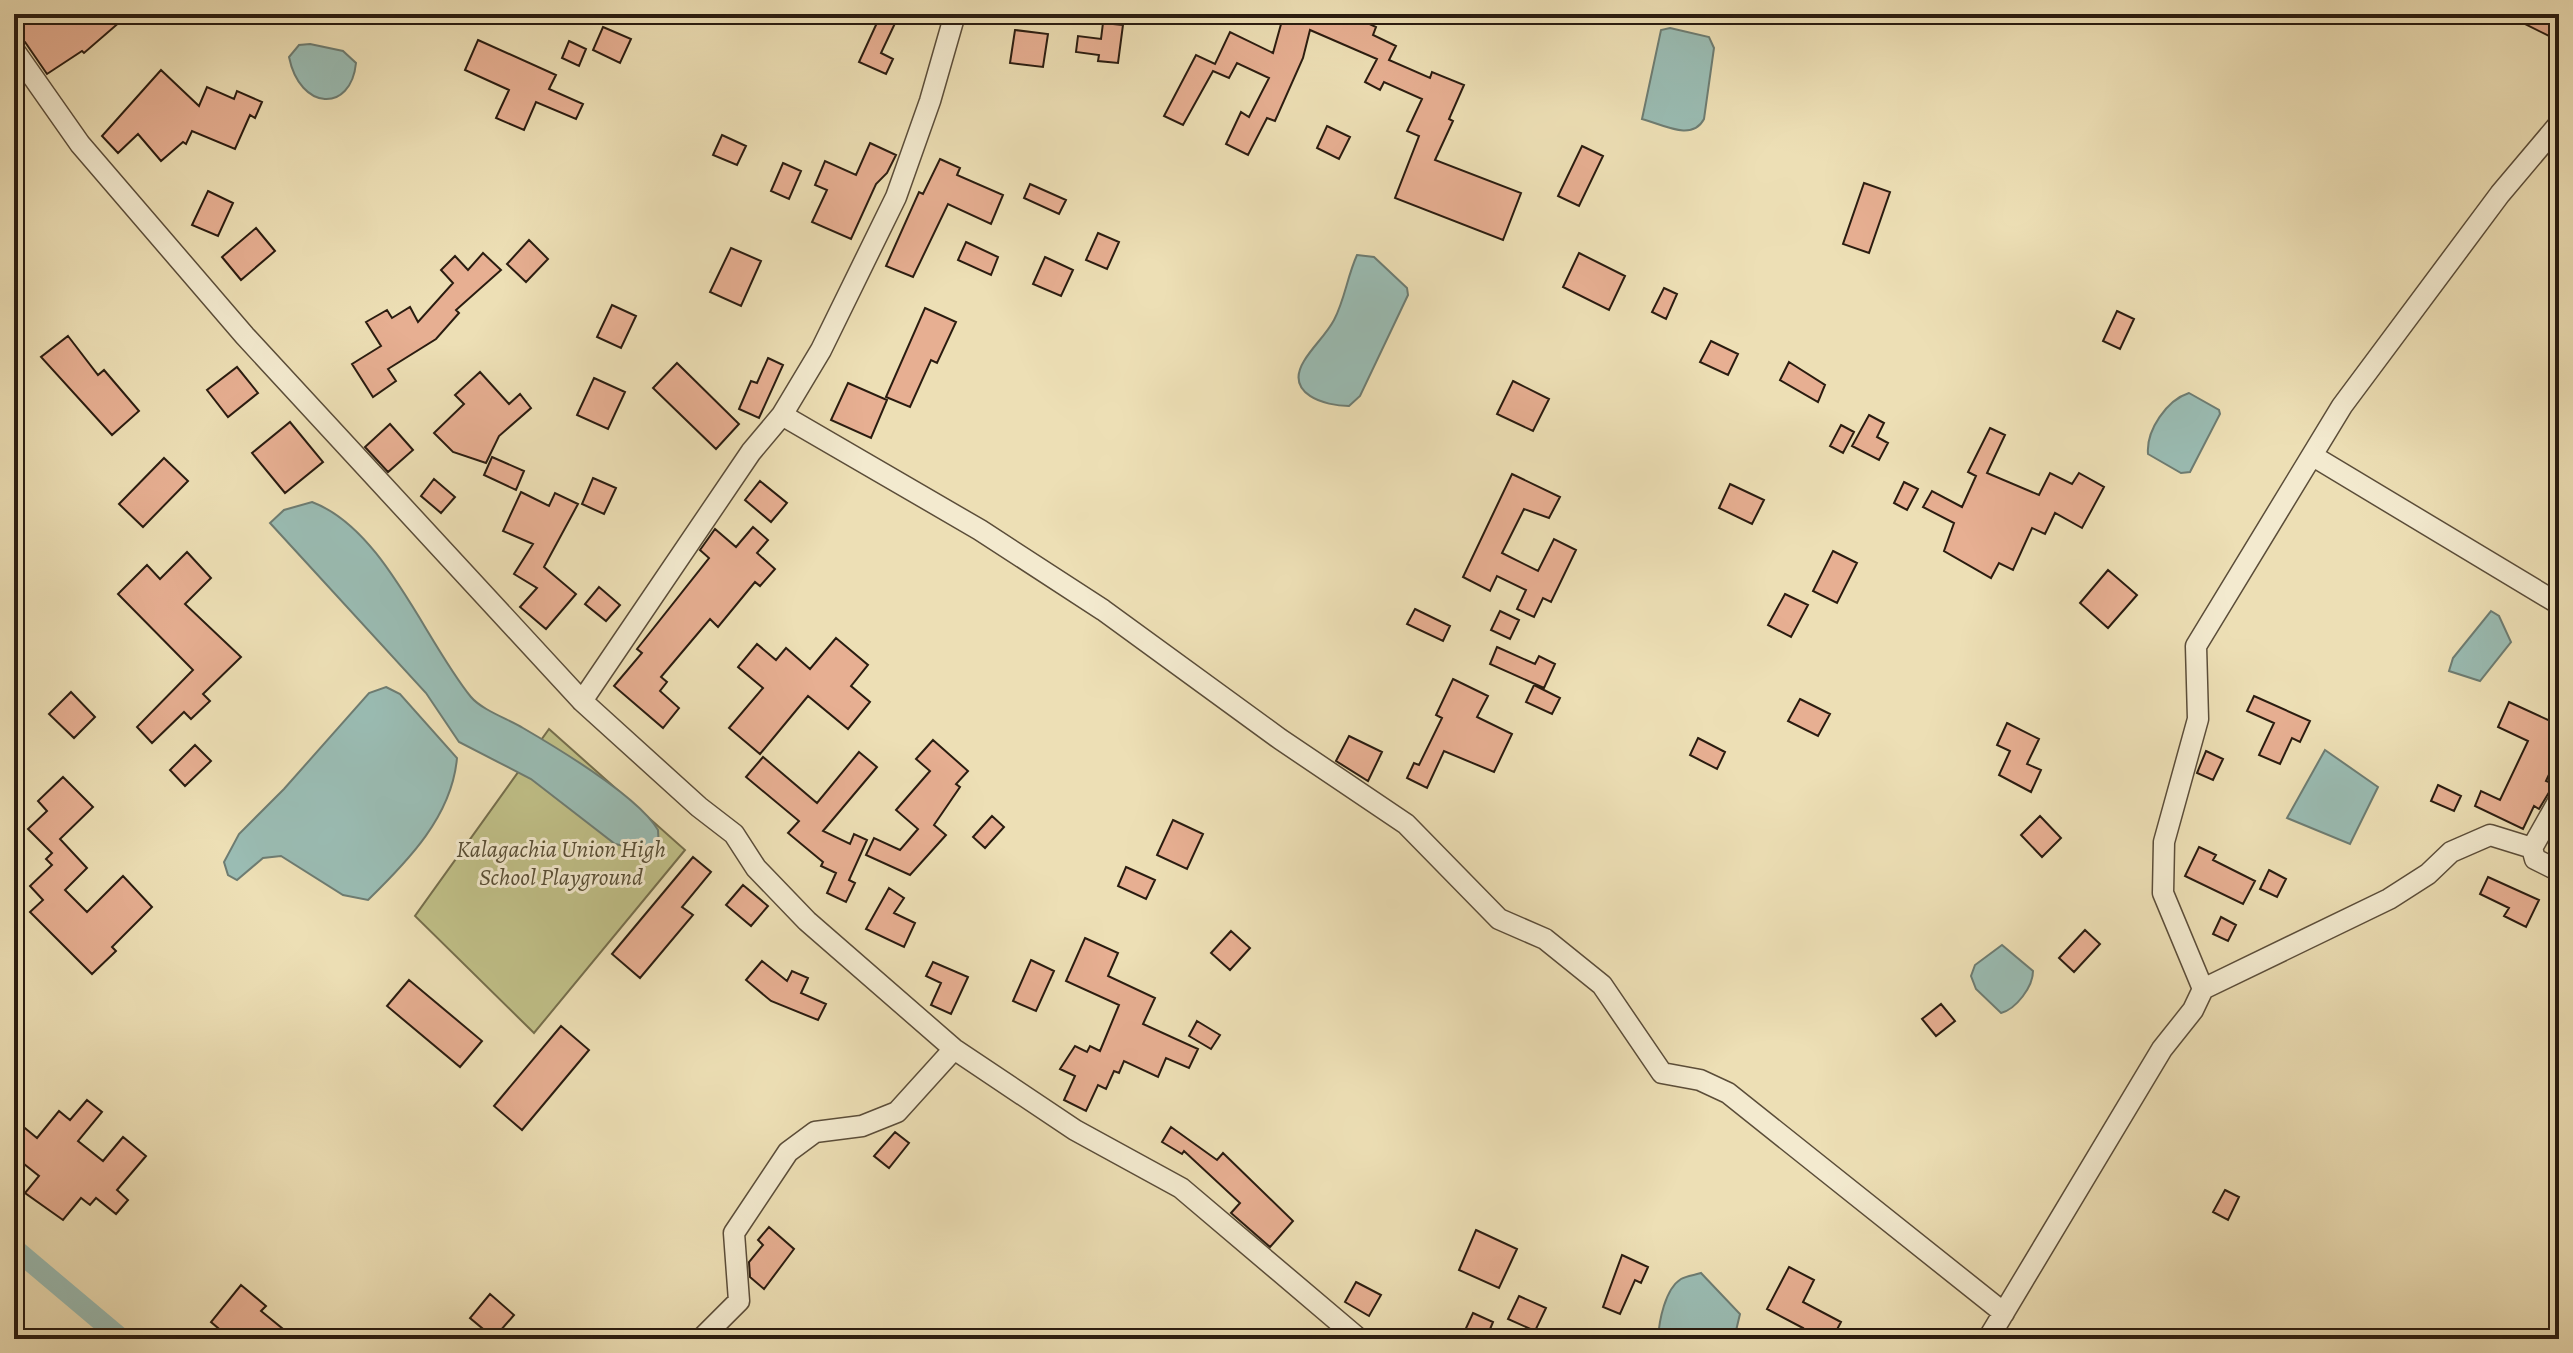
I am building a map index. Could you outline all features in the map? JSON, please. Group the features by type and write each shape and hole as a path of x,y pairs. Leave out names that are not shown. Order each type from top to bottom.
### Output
{"street":[{"path":"582,701 751,452 782,415 821,350 896,197 930,101 955,14"},
{"path":"14,50 80,144 245,336 582,701 699,807 734,834 756,868 807,921 954,1049 1075,1130 1181,1188 1359,1339"},
{"path":"2203,989 2163,893 2164,842 2198,719 2196,646 2342,406 2500,194 2559,124"},
{"path":"782,415 980,530 1103,610 1280,739 1406,824 1499,919 1545,939 1602,985 1662,1073 1700,1080 1728,1093 2004,1313"},
{"path":"2313,456 2559,604"},
{"path":"2559,800 2532,848 2535,859 2559,871"},
{"path":"1988,1339 2162,1049 2193,1010 2203,989 2389,899 2428,874 2451,852 2490,835 2532,848"},
{"path":"701,1339 739,1301 734,1233 788,1152 815,1132 862,1126 897,1112 954,1049"}],"green space":[{"name":"Kalagachia Union High School Playground","path":"549,729 685,850 534,1033 415,916"}],"water":[{"path":"1670,28 1709,37 1714,48 1704,119 1692,129 1676,130 1642,119 1661,30"},
{"path":"310,44 343,51 356,63 345,91 336,97 325,99 314,96 303,88 295,75 289,57 299,45"},
{"path":"1357,255 1374,257 1407,288 1408,295 1360,396 1349,406 1329,404 1303,390 1299,372 1334,320"},
{"path":"2189,393 2219,410 2220,414 2190,472 2181,473 2148,454 2148,445 2154,426 2166,409"},
{"path":"312,502 338,516 382,560 476,702 556,748 616,788 658,830 659,849 650,851 615,844 531,779 459,742 426,693 270,523 284,510"},
{"path":"2491,611 2499,616 2511,642 2480,681 2449,671 2453,658"},
{"path":"386,687 400,694 457,758 447,799 437,818 398,870 368,900 343,895 281,856 263,858 237,880 228,875 224,862 239,834 284,789 369,693"},
{"path":"2325,750 2378,787 2350,844 2287,818"},
{"path":"2002,945 2033,971 2023,996 2001,1013 1976,989 1971,976 1975,965"},
{"path":"1701,1273 1740,1314 1734,1339 1658,1339 1661,1315 1671,1290 1681,1279"}],"building":[{"path":"27,14 129,14 84,53 82,51 47,74 25,42 14,37 14,24"},
{"path":"881,14 897,19 881,53 893,59 886,74 859,62"},
{"path":"1277,14 1348,14 1376,27 1373,35 1396,46 1389,60 1430,78 1432,72 1464,85 1449,119 1453,121 1435,160 1521,193 1503,240 1395,198 1419,136 1407,131 1422,99 1384,82 1380,90 1365,82 1377,59 1310,30 1303,58 1275,121 1267,118 1248,155 1226,144 1241,112 1249,117 1269,78 1237,63 1229,78 1213,71 1183,125 1164,116 1196,55 1215,64 1230,32 1273,53 1283,17"},
{"path":"2505,14 2559,14 2559,27 2553,38"},
{"path":"1103,23 1123,25 1118,63 1098,61 1099,55 1076,52 1078,36 1101,39"},
{"path":"603,27 631,39 620,63 593,50"},
{"path":"1015,30 1048,34 1043,67 1010,63"},
{"path":"478,40 556,75 549,89 583,104 576,119 536,102 524,130 496,118 509,90 465,70"},
{"path":"569,41 586,49 579,66 562,58"},
{"path":"161,70 199,106 207,87 234,99 237,91 262,102 255,118 250,115 235,149 192,131 186,144 183,142 161,161 138,134 118,153 102,136"},
{"path":"1327,126 1350,137 1339,159 1317,148"},
{"path":"722,135 746,146 737,165 713,155"},
{"path":"870,143 896,155 887,173 876,184 851,239 812,222 827,190 815,185 825,161 856,175"},
{"path":"1582,146 1603,156 1579,206 1558,196"},
{"path":"940,159 960,168 957,175 1003,195 991,224 948,204 913,277 886,266 919,192 923,194"},
{"path":"783,163 801,171 789,199 771,191"},
{"path":"1864,183 1890,192 1869,253 1843,244"},
{"path":"1030,184 1066,200 1059,214 1024,198"},
{"path":"208,191 233,203 218,236 192,225"},
{"path":"256,228 275,251 241,280 222,257"},
{"path":"1098,233 1119,242 1107,269 1086,260"},
{"path":"529,240 548,259 526,282 507,264"},
{"path":"966,242 998,257 991,275 958,260"},
{"path":"731,248 761,261 741,306 710,292"},
{"path":"483,253 501,270 456,310 459,313 436,339 388,369 396,381 373,397 352,364 381,346 366,322 387,310 392,318 410,307 418,322 453,283 441,270 455,256 468,270"},
{"path":"1579,253 1625,276 1609,310 1563,287"},
{"path":"1045,257 1073,270 1061,296 1033,284"},
{"path":"1664,288 1677,294 1666,319 1652,312"},
{"path":"612,305 636,316 621,348 597,337"},
{"path":"925,308 956,322 937,363 931,360 910,407 886,397"},
{"path":"2117,311 2134,319 2120,349 2103,341"},
{"path":"68,336 98,375 104,370 139,411 112,435 41,357"},
{"path":"1711,341 1738,354 1728,375 1700,362"},
{"path":"768,358 783,365 759,418 739,409 751,381 757,383"},
{"path":"1789,362 1825,385 1818,402 1780,380"},
{"path":"677,363 739,424 716,449 653,388"},
{"path":"237,367 258,393 228,417 207,390"},
{"path":"480,372 509,404 520,394 531,408 499,436 486,463 453,452 434,433 464,404 455,395"},
{"path":"594,378 625,392 608,429 577,415"},
{"path":"1513,381 1549,399 1533,431 1497,414"},
{"path":"848,383 887,400 871,438 831,420"},
{"path":"1869,415 1884,423 1877,437 1888,443 1879,460 1852,446"},
{"path":"290,422 323,462 285,493 252,453"},
{"path":"390,424 413,450 388,472 365,447"},
{"path":"1841,425 1854,432 1843,453 1830,446"},
{"path":"1990,428 2005,435 1987,473 2039,495 2050,473 2072,484 2079,473 2104,487 2082,528 2055,513 2045,534 2032,528 2013,570 1999,563 1991,578 1944,551 1954,523 1923,507 1932,491 1962,507 1976,476 1968,472"},
{"path":"492,457 524,471 516,490 484,475"},
{"path":"164,458 188,481 143,527 119,504"},
{"path":"1512,474 1560,497 1549,518 1524,509 1502,553 1538,571 1554,539 1576,550 1551,602 1543,598 1534,617 1517,609 1526,590 1497,576 1490,591 1463,577"},
{"path":"593,478 616,488 604,514 582,504"},
{"path":"434,479 455,497 441,513 421,496"},
{"path":"760,481 787,503 771,522 745,500"},
{"path":"1904,482 1918,489 1907,510 1894,503"},
{"path":"1730,484 1764,500 1752,524 1719,508"},
{"path":"521,492 549,506 555,493 578,504 544,567 576,594 546,629 520,607 537,588 514,574 533,544 503,531"},
{"path":"753,527 768,540 757,553 775,569 760,586 755,582 718,627 710,619 661,677 667,682 660,691 679,708 663,728 614,686 642,653 637,649 709,558 700,550 715,529 736,547"},
{"path":"1833,551 1857,563 1837,603 1813,591"},
{"path":"187,552 211,578 185,604 241,657 203,694 210,701 191,719 184,712 152,743 137,727 193,670 118,594 147,565 160,579"},
{"path":"2108,570 2137,595 2108,628 2080,603"},
{"path":"599,587 620,605 606,621 585,604"},
{"path":"1785,594 1808,605 1791,637 1768,625"},
{"path":"1415,609 1450,626 1443,641 1407,624"},
{"path":"1500,611 1519,620 1510,639 1491,630"},
{"path":"836,638 868,665 851,686 870,702 848,729 808,696 760,754 729,728 763,688 738,667 757,644 776,660 786,648 810,669"},
{"path":"1497,647 1535,664 1539,656 1555,664 1544,688 1490,664"},
{"path":"1453,679 1488,696 1477,717 1512,734 1494,772 1444,751 1427,788 1407,778 1414,763 1419,765 1442,718 1436,715"},
{"path":"1534,685 1560,698 1552,714 1526,702"},
{"path":"71,692 95,717 74,738 49,714"},
{"path":"2254,696 2310,721 2300,742 2292,738 2280,764 2259,755 2274,723 2247,711"},
{"path":"1800,699 1830,714 1818,736 1788,721"},
{"path":"2509,702 2559,725 2559,753 2546,781 2554,784 2539,809 2534,806 2523,829 2475,806 2481,791 2500,800 2528,741 2498,727"},
{"path":"2007,723 2039,739 2027,764 2041,770 2031,792 1999,775 2010,751 1997,745"},
{"path":"1349,736 1382,752 1368,781 1336,761"},
{"path":"1698,738 1725,752 1717,769 1690,755"},
{"path":"933,740 968,771 956,784 960,787 934,825 946,835 910,875 866,855 874,838 900,850 918,829 896,810 930,771 916,759"},
{"path":"195,745 211,761 185,786 170,770"},
{"path":"2206,751 2223,759 2213,780 2197,773"},
{"path":"859,752 877,767 823,831 850,844 854,834 867,840 849,880 855,883 846,902 827,893 836,873 821,866 823,862 788,833 799,821 746,777 763,757 817,803"},
{"path":"63,777 93,807 60,839 87,868 65,890 87,912 123,876 152,907 112,947 116,951 92,974 30,912 43,900 30,886 52,865 46,859 52,853 28,829 47,811 38,801"},
{"path":"2438,785 2461,796 2454,811 2431,801"},
{"path":"992,816 1004,827 985,848 973,837"},
{"path":"2040,816 2061,838 2042,857 2021,835"},
{"path":"1173,820 1203,834 1187,869 1157,855"},
{"path":"2199,847 2216,855 2213,860 2255,881 2243,904 2185,876"},
{"path":"693,857 711,872 682,907 693,915 640,978 612,954"},
{"path":"1126,867 1155,880 1146,899 1118,886"},
{"path":"2269,870 2286,879 2277,897 2260,889"},
{"path":"2488,877 2539,900 2526,927 2504,916 2509,908 2480,894"},
{"path":"743,885 768,906 751,926 726,905"},
{"path":"889,888 904,898 894,913 915,923 904,947 866,929"},
{"path":"2221,917 2236,925 2228,941 2213,934"},
{"path":"2085,930 2100,944 2074,972 2059,958"},
{"path":"1231,931 1250,948 1230,970 1211,953"},
{"path":"1085,938 1118,953 1108,976 1155,998 1143,1024 1198,1049 1189,1068 1166,1058 1158,1077 1124,1061 1119,1073 1114,1071 1106,1089 1098,1085 1086,1111 1064,1100 1075,1076 1060,1069 1075,1046 1087,1052 1090,1046 1100,1051 1119,1005 1066,981"},
{"path":"1031,960 1054,971 1036,1011 1013,1001"},
{"path":"762,961 787,981 792,971 808,978 801,993 826,1004 818,1020 771,1001 746,980"},
{"path":"933,962 968,977 951,1014 931,1005 941,983 926,976"},
{"path":"409,980 482,1041 460,1067 387,1006"},
{"path":"1941,1004 1955,1021 1936,1036 1922,1019"},
{"path":"1197,1021 1220,1035 1211,1049 1189,1036"},
{"path":"561,1026 589,1050 522,1130 494,1106"},
{"path":"87,1100 102,1112 78,1141 103,1161 123,1137 146,1156 117,1190 128,1200 116,1214 96,1198 90,1205 81,1198 63,1220 25,1193 39,1176 14,1156 14,1119 37,1138 59,1111 70,1120"},
{"path":"1171,1127 1217,1160 1223,1153 1293,1221 1270,1247 1231,1213 1240,1203 1184,1151 1182,1154 1162,1142"},
{"path":"895,1132 909,1143 889,1168 874,1156"},
{"path":"2225,1190 2239,1197 2228,1220 2213,1212"},
{"path":"769,1227 794,1249 764,1289 750,1277 749,1262 763,1245 758,1240"},
{"path":"1476,1230 1517,1249 1499,1288 1459,1270"},
{"path":"1622,1255 1648,1267 1641,1283 1635,1280 1620,1314 1603,1307"},
{"path":"1789,1267 1814,1280 1803,1302 1841,1322 1832,1339 1797,1339 1803,1328 1767,1309"},
{"path":"1356,1282 1381,1295 1369,1316 1345,1302"},
{"path":"241,1285 266,1306 261,1311 283,1329 275,1339 231,1339 211,1322"},
{"path":"490,1294 514,1315 494,1338 470,1318"},
{"path":"1519,1296 1546,1308 1535,1331 1508,1319"},
{"path":"1473,1313 1493,1322 1486,1339 1461,1339"}],"waterway":[{"path":"14,1248 122,1339"}]}
